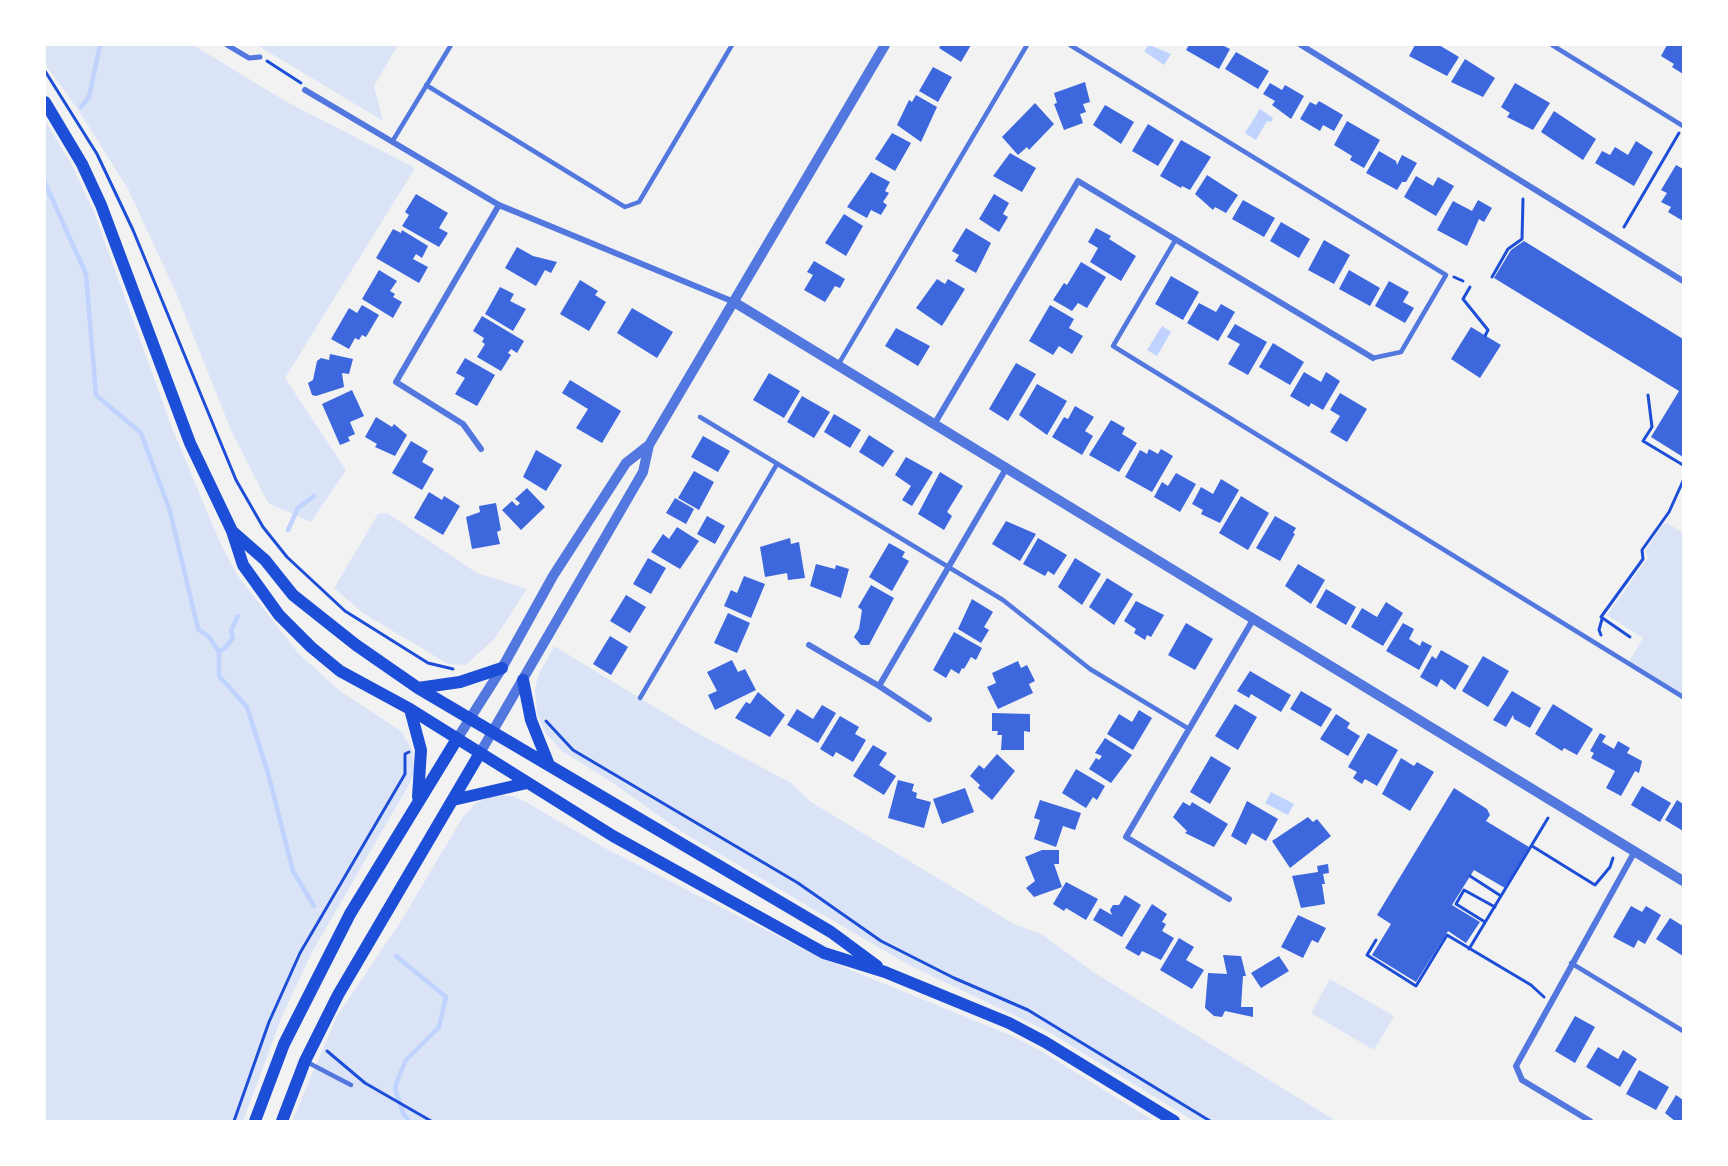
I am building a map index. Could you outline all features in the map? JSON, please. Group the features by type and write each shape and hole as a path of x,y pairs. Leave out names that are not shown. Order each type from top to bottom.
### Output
{"main road":[{"path":"45,102 82,164 101,205 190,443 232,531 243,566 254,583 294,631 340,671 410,709 613,836 824,953 885,972 970,1006 1036,1037 1174,1121"},
{"path":"232,531 265,560 294,595 356,645 418,688 831,932 885,972"},
{"path":"418,688 460,682 502,668"},
{"path":"523,680 531,720 549,765"},
{"path":"410,709 421,750 418,798"},
{"path":"255,1121 284,1044 350,914 418,798 457,739"},
{"path":"282,1121 305,1061 338,995 480,753"},
{"path":"453,800 527,783"}],"street":[{"path":"227,45 249,58 260,57"},
{"path":"480,753 643,472 649,445 885,45"},
{"path":"1301,45 1683,280"},
{"path":"305,90 499,205 734,302 1007,466 1683,880"},
{"path":"935,423 1078,181 1372,358"},
{"path":"481,449 463,424 396,382 499,205"},
{"path":"457,739 502,668 553,576 626,463 649,445"},
{"path":"879,686 1007,466"},
{"path":"1229,899 1126,837 1254,618"},
{"path":"810,645 929,719"},
{"path":"1590,1121 1522,1080 1516,1071 1517,1060 1635,851"}],"lane":[{"path":"392,142 451,45"},
{"path":"426,85 624,207 639,202 732,45"},
{"path":"838,365 1027,45"},
{"path":"1070,45 1446,275 1401,352 1372,358"},
{"path":"1552,45 1683,126"},
{"path":"1176,239 1113,346 1683,697"},
{"path":"700,417 1003,600 1090,669 1189,729"},
{"path":"640,698 777,464"},
{"path":"1571,963 1683,1031"},
{"path":"305,1061 351,1085"}],"path":[{"path":"260,57 299,80 305,90"},
{"path":"45,71 97,154 133,230 236,480 263,527 287,557 345,611 428,663 456,670 457,674"},
{"path":"1624,227 1683,126"},
{"path":"1492,277 1508,249 1522,239 1523,199"},
{"path":"1470,287 1463,299 1488,330 1485,336"},
{"path":"1648,395 1652,426 1643,441 1683,465"},
{"path":"1599,646 1602,636 1599,630 1603,618 1601,617 1643,559 1642,550 1669,512 1683,481"},
{"path":"1603,618 1630,637"},
{"path":"538,718 547,721 573,750 798,883 881,941 954,978 1028,1010 1210,1121"},
{"path":"234,1121 269,1022 300,953 405,774 405,754 413,751"},
{"path":"1469,949 1548,818"},
{"path":"1532,846 1595,885 1610,867 1613,858"},
{"path":"1470,876 1501,896"},
{"path":"1485,922 1456,903 1464,890 1495,907"},
{"path":"1376,940 1367,955 1416,986 1447,935 1531,985 1550,1002"},
{"path":"327,1051 365,1083 431,1121"}],"shaded area":[{"path":"45,45 193,45 287,102 415,168 285,378 346,470 311,522 268,503 231,430 177,295 128,189 81,114 45,64"},
{"path":"257,45 398,45 374,86 383,121"},
{"path":"45,121 71,163 94,212 172,428 222,547 238,576 299,654 340,691 401,731 413,751 414,772 410,783 311,954 283,1014 243,1121 45,1121"},
{"path":"387,513 477,573 527,589 495,638 466,665 448,664 363,613 334,588 378,514"},
{"path":"1667,523 1683,533 1683,697 1628,663 1643,638 1607,615 1648,558 1645,551 1662,525"},
{"path":"554,646 699,734 791,783 811,802 1014,924 1043,935 1093,972 1336,1121 1194,1121 1047,1031 907,964 682,832 607,779 563,752 546,734 537,713 535,690 538,676"},
{"path":"495,795 512,796 526,802 603,847 819,957 1010,1035 1041,1051 1154,1121 292,1121 337,1016 401,921 463,817 476,803"},
{"path":"1330,979 1394,1016 1374,1050 1311,1013"}],"water":[{"path":"1149,45 1171,54 1164,65 1144,51"},
{"path":"1260,109 1273,118 1271,122 1267,121 1256,140 1245,133"},
{"path":"1162,326 1171,332 1157,356 1147,350"},
{"path":"1271,792 1294,804 1288,815 1265,803"}],"building":[{"path":"941,45 971,45 961,62 939,48"},
{"path":"1189,45 1222,45 1230,49 1219,69 1186,50"},
{"path":"1415,45 1439,45 1459,57 1447,76 1409,56"},
{"path":"1667,45 1683,45 1683,74 1672,67 1674,64 1661,56"},
{"path":"1236,52 1269,71 1258,89 1225,69"},
{"path":"1465,59 1495,78 1483,97 1451,82"},
{"path":"933,67 952,77 938,102 919,91"},
{"path":"1085,82 1090,102 1083,104 1086,112 1080,114 1083,123 1064,130 1054,104 1057,103 1054,93"},
{"path":"1270,83 1282,90 1285,85 1304,96 1291,119 1272,105 1275,101 1263,94"},
{"path":"1515,83 1550,103 1533,130 1507,117 1510,113 1501,107"},
{"path":"916,95 937,107 921,142 897,125 909,100 912,102"},
{"path":"1319,101 1343,115 1334,131 1323,125 1320,131 1300,119 1310,102 1316,105"},
{"path":"1035,103 1054,124 1029,150 1027,147 1018,155 1002,137"},
{"path":"1105,105 1134,122 1121,144 1093,125"},
{"path":"1554,111 1596,139 1583,160 1541,132"},
{"path":"1347,121 1380,140 1364,168 1350,160 1352,156 1334,145"},
{"path":"1148,124 1174,140 1158,166 1132,151"},
{"path":"892,133 911,143 895,171 875,159"},
{"path":"1181,140 1211,157 1190,190 1182,186 1181,188 1160,176"},
{"path":"1636,141 1653,152 1634,186 1595,163 1602,151 1610,155 1615,147 1628,155"},
{"path":"1379,151 1396,161 1397,165 1402,155 1417,163 1406,182 1402,182 1397,190 1366,173"},
{"path":"1010,153 1036,168 1022,192 993,176"},
{"path":"1676,165 1683,169 1683,221 1668,212 1671,207 1661,202 1667,193 1661,190"},
{"path":"871,172 890,182 885,191 889,193 883,202 887,205 881,215 871,210 867,218 847,207"},
{"path":"1207,175 1238,195 1226,213 1215,207 1213,210 1195,194"},
{"path":"1416,176 1433,186 1438,177 1454,186 1436,216 1404,197"},
{"path":"416,194 448,213 439,228 448,233 439,247 402,226 409,215 405,212"},
{"path":"994,194 1009,203 1003,214 1008,217 999,232 979,219"},
{"path":"1243,200 1275,218 1264,237 1232,219"},
{"path":"1478,200 1492,208 1484,222 1479,219 1467,246 1437,230 1453,201 1472,211"},
{"path":"844,214 863,226 846,256 825,243"},
{"path":"1281,222 1310,239 1299,258 1270,241"},
{"path":"966,228 991,243 976,273 955,261 959,255 952,251"},
{"path":"1096,228 1111,236 1109,239 1136,256 1121,281 1090,262 1098,248 1088,242"},
{"path":"393,229 401,233 402,230 428,246 422,258 416,254 413,259 428,267 419,283 376,258"},
{"path":"1324,240 1350,255 1334,284 1308,270"},
{"path":"1524,241 1683,339 1683,457 1651,437 1679,391 1494,278 1511,250"},
{"path":"517,247 533,256 557,262 551,273 545,270 536,286 505,268"},
{"path":"814,261 845,279 840,288 835,286 825,302 804,290 813,275 807,272"},
{"path":"1081,262 1106,277 1087,308 1078,303 1072,311 1053,300 1064,283 1067,285"},
{"path":"379,270 397,281 390,291 395,294 393,297 402,302 393,318 362,299"},
{"path":"1349,270 1380,288 1370,306 1339,289"},
{"path":"1171,276 1199,292 1183,320 1155,304"},
{"path":"937,279 945,284 948,279 965,289 942,326 916,308"},
{"path":"580,280 598,291 595,295 606,302 589,331 560,314"},
{"path":"1389,281 1409,292 1403,302 1414,308 1405,323 1375,306"},
{"path":"500,287 514,294 510,301 526,309 513,331 485,314"},
{"path":"1199,303 1216,312 1221,304 1235,312 1218,341 1187,323"},
{"path":"362,305 379,315 366,337 362,335 359,340 355,338 349,349 331,339 349,308 357,313"},
{"path":"1050,305 1074,319 1069,328 1083,336 1072,354 1059,346 1053,355 1029,341"},
{"path":"632,308 673,332 657,358 617,333"},
{"path":"482,316 524,341 517,353 511,349 508,353 511,355 501,371 477,357 485,344 482,342 484,338 473,331"},
{"path":"1235,324 1267,342 1248,375 1228,364 1240,344 1227,337"},
{"path":"1471,327 1501,345 1480,378 1451,359"},
{"path":"896,328 930,346 918,366 885,346"},
{"path":"1273,343 1304,362 1290,385 1259,367"},
{"path":"330,354 353,359 349,374 342,373 344,387 316,396 312,395 308,383 313,380 317,361 321,358 329,360"},
{"path":"465,358 495,375 477,406 455,394 465,378 456,373"},
{"path":"1016,363 1036,374 1008,421 989,409"},
{"path":"1304,372 1321,382 1326,372 1340,381 1323,410 1311,403 1309,407 1290,396"},
{"path":"769,373 800,391 784,418 753,400"},
{"path":"570,380 621,411 602,443 576,428 588,409 562,393"},
{"path":"1037,384 1067,401 1047,435 1019,415"},
{"path":"352,390 364,416 350,422 355,434 348,437 350,441 340,445 322,404"},
{"path":"1340,393 1367,409 1347,442 1330,432 1340,416 1330,410"},
{"path":"802,396 830,412 814,438 787,422"},
{"path":"1075,406 1094,417 1085,431 1093,436 1082,455 1052,437 1064,417 1068,419"},
{"path":"834,414 861,430 850,448 824,432"},
{"path":"376,417 392,427 394,424 407,435 395,456 375,447 377,444 365,437"},
{"path":"1111,420 1125,428 1122,434 1137,443 1119,472 1089,455"},
{"path":"869,435 894,451 883,467 859,452"},
{"path":"703,436 730,451 718,472 691,457"},
{"path":"411,441 428,451 422,462 434,469 422,490 392,473"},
{"path":"1149,449 1158,454 1161,449 1173,456 1152,492 1125,477 1140,450 1147,454"},
{"path":"536,450 562,465 546,491 523,477"},
{"path":"906,457 933,472 912,506 902,500 911,486 895,475"},
{"path":"694,471 714,482 699,510 678,498"},
{"path":"940,472 963,486 947,512 952,516 944,530 918,514"},
{"path":"1176,473 1196,484 1180,512 1154,497 1162,482 1168,486"},
{"path":"1221,479 1239,490 1220,523 1201,514 1203,510 1192,504 1201,487 1213,494"},
{"path":"527,488 545,507 521,530 502,510 512,501 517,506 520,503 515,499"},
{"path":"429,492 442,500 444,496 460,506 443,535 414,518"},
{"path":"1241,496 1269,513 1248,550 1219,533"},
{"path":"675,498 694,509 686,524 666,513"},
{"path":"496,503 501,530 497,532 500,544 472,549 466,517 480,512 479,506"},
{"path":"707,516 725,526 715,544 697,534"},
{"path":"1275,516 1296,528 1280,561 1256,548"},
{"path":"1006,521 1036,534 1020,561 992,544"},
{"path":"677,527 699,541 680,569 651,552 663,534 669,539"},
{"path":"790,538 791,544 799,542 805,578 788,580 787,573 765,577 760,547"},
{"path":"1038,538 1067,555 1054,575 1048,571 1045,576 1023,564"},
{"path":"889,543 905,552 902,557 909,561 892,591 869,577"},
{"path":"648,558 666,568 651,594 633,584"},
{"path":"1075,558 1101,574 1082,605 1058,587"},
{"path":"816,564 835,569 836,565 849,569 841,598 810,586"},
{"path":"1298,564 1325,580 1311,604 1285,586"},
{"path":"744,576 765,584 751,618 724,606 731,590 737,593"},
{"path":"1107,578 1133,594 1114,625 1089,607"},
{"path":"871,585 894,598 869,645 861,645 854,637 859,629 862,610 858,607"},
{"path":"1326,589 1356,607 1346,625 1316,607"},
{"path":"626,595 646,607 630,633 610,621"},
{"path":"972,599 993,612 984,627 989,630 981,643 958,629"},
{"path":"1136,601 1164,615 1151,637 1147,635 1145,640 1134,633 1136,629 1124,621"},
{"path":"1386,602 1403,613 1383,646 1351,627 1362,608 1377,617"},
{"path":"728,613 750,623 737,653 714,643"},
{"path":"1186,623 1213,639 1195,670 1168,655"},
{"path":"1403,623 1414,629 1409,639 1420,646 1422,641 1432,646 1419,670 1386,651"},
{"path":"954,632 982,648 976,660 971,657 959,674 951,669 946,678 933,670"},
{"path":"610,636 628,647 611,675 593,664"},
{"path":"1441,650 1469,666 1455,690 1441,679 1437,687 1420,677 1432,656 1436,659"},
{"path":"1483,656 1509,671 1488,707 1462,691"},
{"path":"732,660 738,672 745,669 756,690 715,710 708,695 717,691 707,672"},
{"path":"1018,661 1021,668 1027,665 1035,681 1029,684 1033,693 998,709 987,687 996,683 992,673"},
{"path":"1250,671 1291,695 1281,712 1251,694 1249,698 1237,691"},
{"path":"1301,691 1332,709 1321,727 1290,709"},
{"path":"1512,691 1541,708 1530,728 1514,719 1513,715 1506,727 1493,720"},
{"path":"758,692 785,715 770,737 735,718 746,702 750,704"},
{"path":"1235,704 1257,717 1238,750 1215,736"},
{"path":"1553,704 1593,729 1577,755 1564,748 1562,751 1535,734"},
{"path":"822,705 836,713 818,743 787,725 797,709 813,719"},
{"path":"1139,710 1152,718 1133,750 1107,734 1119,714 1132,722"},
{"path":"992,713 1030,714 1030,732 1024,731 1024,750 1001,750 1002,735 997,735 998,731 992,731"},
{"path":"1336,714 1350,723 1347,728 1360,736 1348,756 1320,739"},
{"path":"840,716 859,727 855,734 866,740 853,762 836,752 833,757 820,749"},
{"path":"1368,733 1398,750 1377,786 1365,779 1362,784 1353,778 1357,772 1348,767"},
{"path":"1600,733 1606,736 1602,742 1614,749 1618,741 1630,748 1627,753 1642,761 1639,773 1635,771 1621,796 1606,788 1615,771 1591,758 1594,753 1590,751"},
{"path":"1105,738 1132,755 1111,783 1089,769 1096,758 1099,760 1102,756 1095,753"},
{"path":"873,745 887,753 879,765 896,776 884,795 853,776"},
{"path":"997,754 1015,771 992,800 978,788 980,785 970,776 979,765 984,769"},
{"path":"1211,756 1231,768 1210,804 1190,792"},
{"path":"1401,758 1414,766 1417,762 1434,772 1410,811 1382,794"},
{"path":"1076,769 1105,786 1097,800 1093,797 1086,808 1062,793"},
{"path":"898,780 914,784 912,791 917,793 916,798 931,802 924,828 888,818"},
{"path":"1642,786 1671,803 1660,822 1631,805"},
{"path":"965,788 974,812 942,824 933,799"},
{"path":"1454,788 1487,809 1490,815 1486,821 1529,847 1505,888 1474,870 1452,905 1480,922 1466,943 1448,931 1416,982 1372,955 1391,924 1377,915"},
{"path":"1040,800 1081,813 1075,830 1063,826 1056,847 1034,839 1040,820 1034,818"},
{"path":"1677,800 1683,804 1683,831 1665,820"},
{"path":"1247,801 1278,819 1266,841 1252,833 1246,845 1231,836"},
{"path":"1183,802 1190,806 1192,802 1228,824 1214,847 1185,833 1187,831 1173,817"},
{"path":"1308,817 1313,822 1317,819 1331,836 1290,868 1272,841"},
{"path":"1042,850 1059,850 1059,864 1054,864 1062,887 1034,897 1026,888 1035,881 1025,857"},
{"path":"1328,864 1329,873 1323,874 1325,884 1322,884 1325,904 1301,908 1292,876 1318,872 1317,866"},
{"path":"1066,882 1098,899 1086,920 1066,908 1064,911 1053,904"},
{"path":"1125,895 1141,905 1122,937 1093,920 1100,908 1112,915 1110,910 1113,905 1119,905"},
{"path":"1152,904 1167,914 1162,922 1166,924 1162,931 1174,938 1161,960 1142,951 1139,956 1125,948"},
{"path":"1631,906 1642,912 1646,906 1661,915 1645,944 1638,940 1634,948 1613,937"},
{"path":"1298,915 1326,928 1318,943 1312,940 1303,958 1281,947"},
{"path":"1670,918 1683,926 1683,956 1656,939"},
{"path":"1179,938 1194,947 1186,960 1204,970 1192,989 1160,970"},
{"path":"1223,955 1241,956 1246,976 1243,976 1241,1007 1253,1007 1253,1017 1225,1011 1222,1017 1214,1016 1205,1008 1208,973 1227,974"},
{"path":"1279,956 1289,971 1261,988 1251,973"},
{"path":"1575,1016 1595,1027 1575,1063 1555,1051"},
{"path":"1598,1047 1618,1059 1623,1050 1637,1059 1620,1087 1586,1067"},
{"path":"1639,1070 1669,1087 1656,1110 1626,1094"},
{"path":"1676,1095 1683,1100 1683,1121 1675,1121 1665,1113"}],"waterway":[{"path":"81,107 89,97 100,45"},
{"path":"45,183 86,274 96,395 141,433 170,511 198,629 209,637 219,652 219,676 247,707 268,773 293,871 314,906"},
{"path":"288,530 298,508 314,496"},
{"path":"219,652 233,638 231,631 238,616"},
{"path":"396,956 446,997 439,1027 406,1060 395,1088 403,1113 409,1121"}]}
